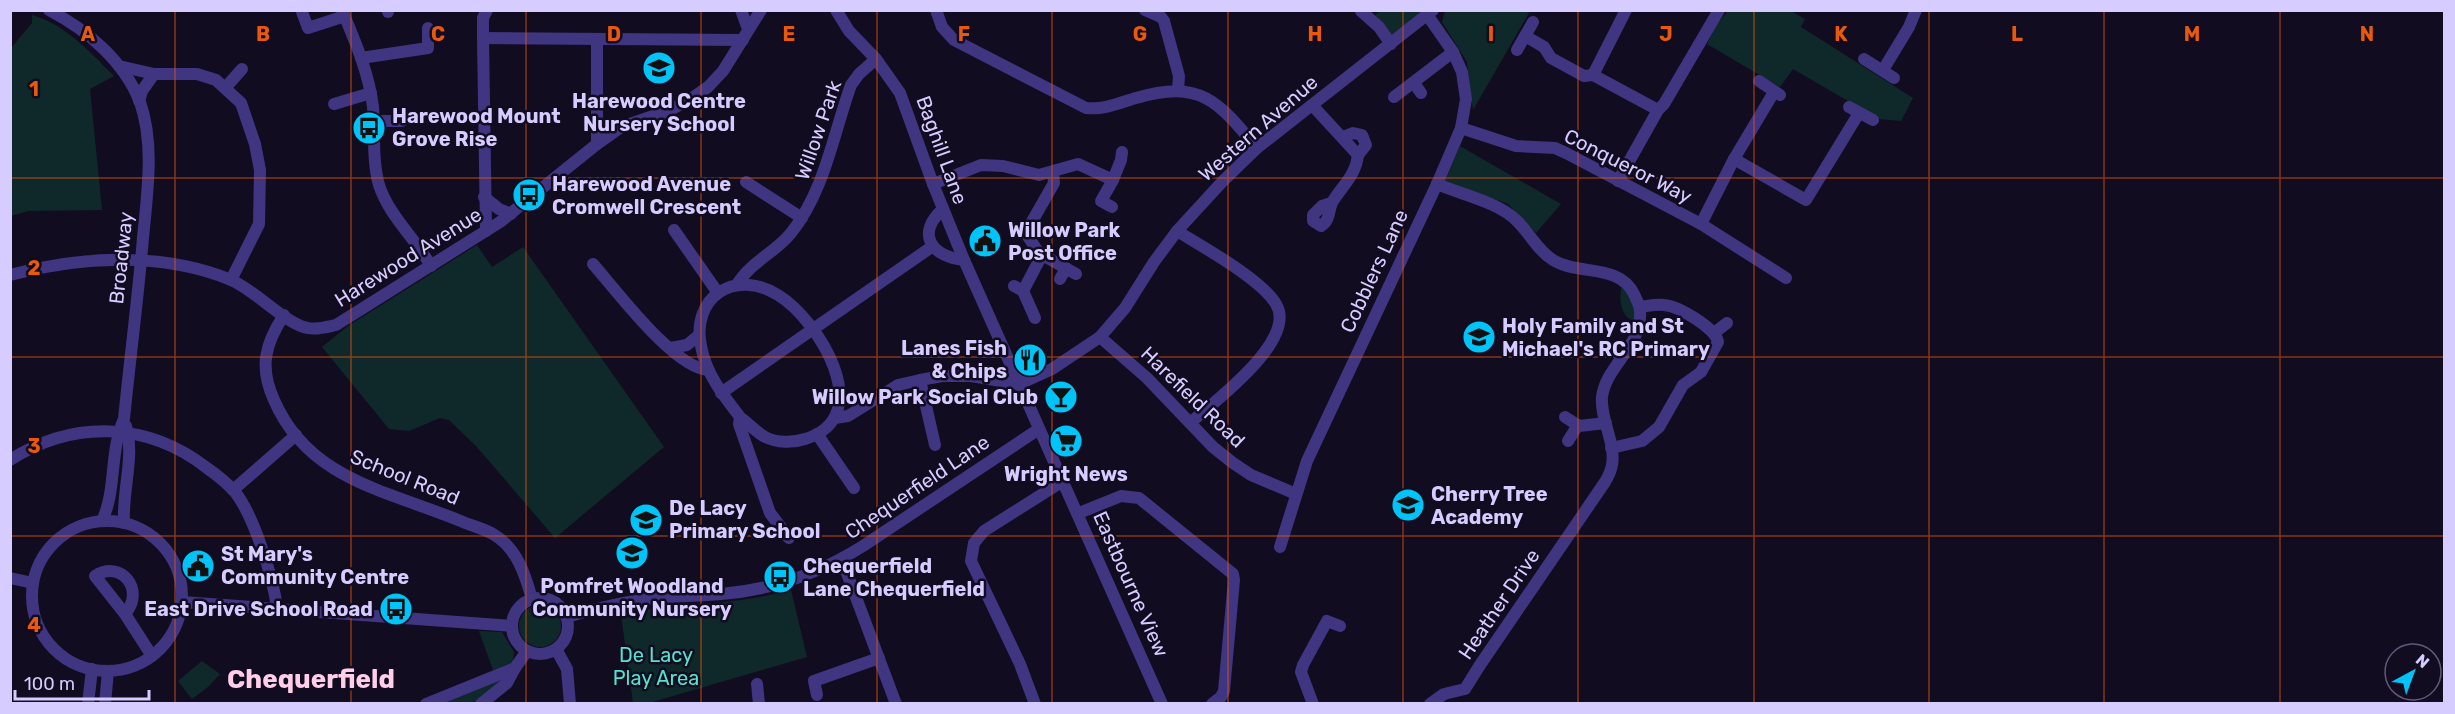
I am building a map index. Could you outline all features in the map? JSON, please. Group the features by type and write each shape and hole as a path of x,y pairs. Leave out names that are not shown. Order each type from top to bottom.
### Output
{"street":[{"path":"49,10 82,32 119,66 154,74 197,74 216,80 241,103 255,144 260,170 259,224 231,280"},
{"path":"486,231 483,18 487,10"},
{"path":"483,38 597,40 745,34 741,10"},
{"name":"Harewood Avenue","path":"10,275 75,261 104,260 187,267 231,280 256,294 299,325 309,329 336,325 511,214 597,144 627,124 669,111 691,99 723,71 761,10"},
{"name":"Baghill Lane","path":"836,10 849,31 876,59 900,93 964,260 1063,481"},
{"path":"936,10 942,27 954,40 1086,108 1107,108 1157,92 1178,90 1208,99 1221,106 1257,148"},
{"path":"1145,10 1161,17 1164,21 1179,76 1178,90"},
{"path":"1593,75 1626,10"},
{"path":"1618,181 1719,10"},
{"path":"1882,70 1916,10"},
{"path":"1361,11 1379,27 1391,44"},
{"path":"302,12 308,28 344,13 361,58 370,93 377,174 384,197 394,216 418,245 431,266"},
{"name":"Western Avenue","path":"1019,384 1052,369 1100,338 1125,308 1177,231 1222,182 1257,148 1431,13"},
{"name":"Cobblers Lane","path":"1280,547 1307,461 1461,128 1466,99 1465,84 1453,52 1431,13"},
{"path":"1517,50 1533,22"},
{"path":"361,58 428,48 428,28"},
{"path":"1525,36 1544,47 1551,58 1584,76 1593,75 1658,110"},
{"path":"597,40 597,144"},
{"path":"1394,97 1418,88 1453,52"},
{"name":"Willow Park","path":"718,293 738,283 745,273 789,235 802,218 818,191 851,85 876,59"},
{"path":"1864,59 1894,78"},
{"name":"Broadway","path":"102,521 110,503 123,432 148,182 147,133 139,101 119,66"},
{"path":"226,87 242,69"},
{"path":"139,101 142,90 154,74"},
{"name":"Conqueror Way","path":"1461,128 1516,146 1555,148 1701,224 1734,159 1777,94 1759,81"},
{"path":"334,104 370,93"},
{"path":"1312,105 1358,155 1350,179 1331,203"},
{"path":"1734,159 1806,200 1854,110 1873,120"},
{"path":"374,121 402,121"},
{"path":"1113,207 1101,201 1113,180 1122,152"},
{"path":"933,184 981,165 1003,166 1039,175 1078,164 1113,180"},
{"path":"1053,172 1054,183 1026,232 1039,253 1068,274"},
{"name":"Willow Park","path":"746,182 802,218"},
{"path":"1437,184 1499,208 1515,219 1552,260 1621,278 1630,287 1640,307 1670,306 1709,327 1714,333 1718,342 1716,349 1701,372 1683,386 1659,427 1642,441 1611,448"},
{"path":"484,197 499,209 511,214"},
{"path":"943,209 930,225 929,238 933,246 946,257 964,260"},
{"path":"1701,224 1786,278"},
{"path":"674,230 718,293 707,307 699,335 708,370 721,393 740,417 765,437 790,442 817,434 832,423 840,405 836,374 822,342 799,313 779,295 753,285 738,283"},
{"path":"1177,231 1226,261 1261,288 1277,304 1281,315 1275,338 1249,371 1190,423"},
{"path":"721,393 933,246"},
{"path":"1035,318 1019,288 1042,255"},
{"path":"593,264 670,348 696,368 708,370"},
{"name":"Heather Drive","path":"1430,704 1443,694 1461,691 1468,685 1605,482 1612,465 1602,398 1607,382 1639,329 1640,307"},
{"name":"School Road","path":"284,315 271,335 265,356 267,385 282,420 311,453 346,477 441,512 494,535 523,566 532,599"},
{"path":"1714,333 1727,323"},
{"path":"670,348 687,345 699,335"},
{"name":"Harefield Road","path":"1100,338 1147,378 1213,447 1233,463 1251,475 1296,494"},
{"path":"835,418 844,418 888,390 920,380 942,376 971,376 1019,384"},
{"path":"920,380 935,445"},
{"path":"740,417 739,424 770,513 789,538"},
{"path":"1565,417 1578,425 1606,423"},
{"path":"1568,441 1578,425"},
{"name":"Chequerfield Lane","path":"566,617 644,600 721,594 768,587 804,576 842,560 1039,429"},
{"path":"10,460 54,439 78,434 123,432 152,438 175,447 193,457 233,490 249,516 275,592 277,608"},
{"name":"Broadway","path":"123,432 129,449 123,504 124,523"},
{"path":"817,434 854,488"},
{"path":"233,490 296,435"},
{"path":"750,456 765,437"},
{"path":"1035,704 1020,664 971,561 974,543 984,531 1063,481"},
{"name":"Eastbourne View","path":"1063,481 1162,704"},
{"path":"1078,513 1121,496 1139,498 1233,574 1224,691 1221,697 1212,704"},
{"path":"102,521 124,523 147,532 161,543 172,558 179,574 182,602 175,628 165,644 152,656 125,669 108,671 92,669 68,660 46,640 34,612 33,583 38,565 47,549 76,527 102,521"},
{"path":"842,560 896,704"},
{"path":"10,578 33,583"},
{"path":"532,599 549,599 556,603 566,617 568,631 562,644 543,654 527,651 519,646 514,637 512,626 518,609 532,599"},
{"path":"182,602 512,626"},
{"path":"125,614 152,656"},
{"path":"1313,704 1301,672 1322,619 1340,626"},
{"path":"556,649 567,669 570,704"},
{"path":"481,704 507,683 527,651"},
{"path":"817,695 814,681 879,658"},
{"path":"426,704 515,668"},
{"path":"88,704 92,669"},
{"path":"105,704 108,671"},
{"path":"757,684 759,704"}],"green space":[{"path":"1380,11 1425,11 1391,35 1375,15"},
{"path":"1445,11 1530,11 1473,110 1467,62 1442,22"},
{"path":"1728,11 1791,11 1805,19 1801,27 1913,98 1901,121 1879,119 1793,69 1780,87 1707,44 1717,24"},
{"path":"32,15 66,32 114,76 90,89 102,210 28,211 11,216 11,48 32,23"},
{"path":"1460,146 1561,204 1536,233 1508,204 1445,181"},
{"path":"477,245 492,267 523,247 664,447 555,538 476,446 449,420 440,418 409,431 389,429 322,347 348,326"},
{"path":"1622,284 1635,305 1635,322 1626,315 1621,306"},
{"name":"De Lacy Play Area","path":"791,590 807,657 649,703 633,703 621,615 624,612 750,599"},
{"path":"540,605 555,611 561,626 555,641 540,647 525,641 519,626 525,611"},
{"path":"479,631 502,632 514,652 513,662 493,670"},
{"path":"202,661 220,674 192,699 178,681"},
{"path":"503,678 490,693 477,701 442,704"}],"place":[{"name":"Harewood Centre Nursery School","path":"659,68"},
{"name":"Harewood Mount Grove Rise","path":"369,128"},
{"name":"Harewood Avenue Cromwell Crescent","path":"529,195"},
{"name":"Willow Park Post Office","path":"985,241"},
{"name":"Holy Family and St Michael's RC Primary","path":"1479,337"},
{"name":"Lanes Fish & Chips","path":"1030,360"},
{"name":"Willow Park Social Club","path":"1061,397"},
{"name":"Wright News","path":"1066,441"},
{"name":"Cherry Tree Academy","path":"1408,505"},
{"name":"De Lacy Primary School","path":"646,520"},
{"name":"Pomfret Woodland Community Nursery","path":"632,553"},
{"name":"St Mary's Community Centre","path":"198,566"},
{"name":"Chequerfield Lane Chequerfield","path":"780,577"},
{"name":"East Drive School Road","path":"396,609"}],"district":[{"name":"Chequerfield","path":"311,679"}]}
